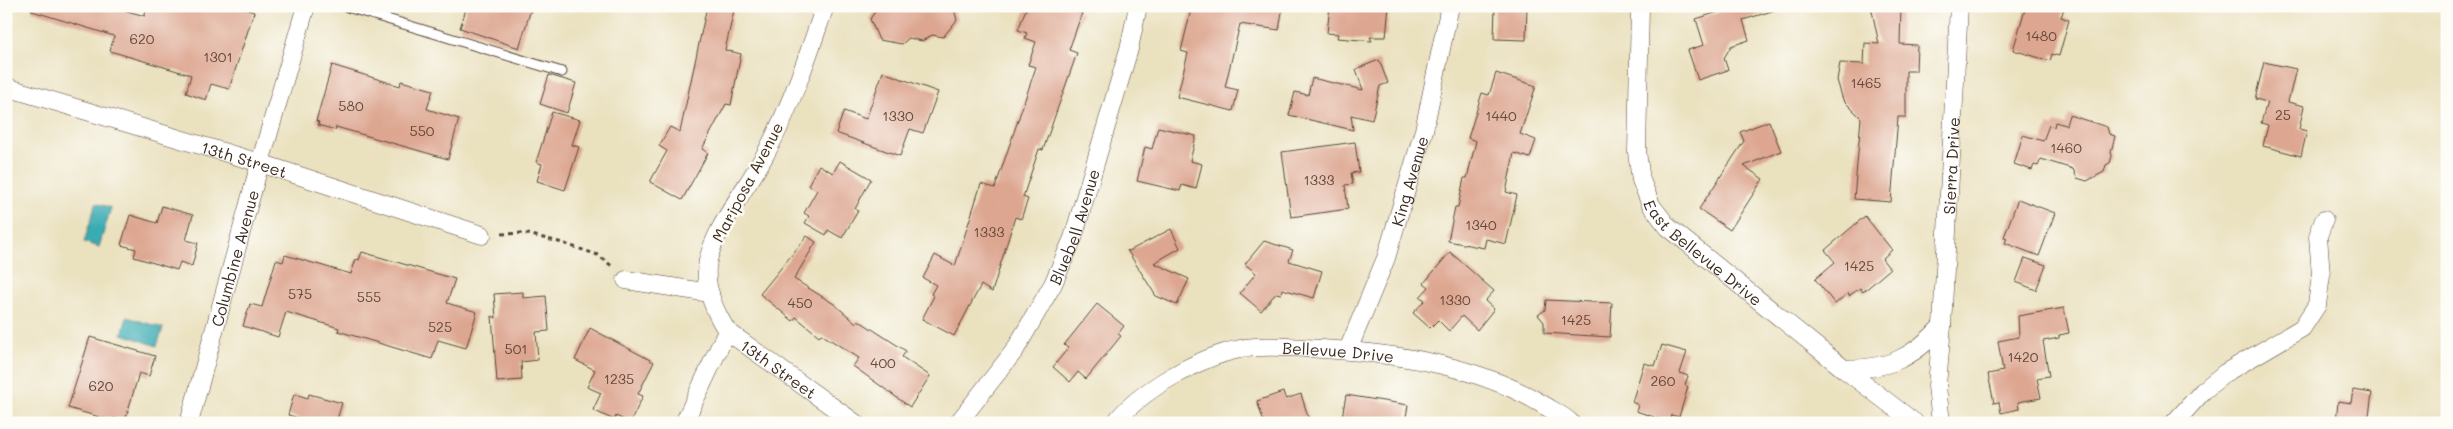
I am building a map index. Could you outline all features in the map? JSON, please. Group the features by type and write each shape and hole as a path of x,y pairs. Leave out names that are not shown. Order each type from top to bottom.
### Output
{"street":[{"name":"Columbine Avenue","path":"189,423 260,163 306,6"},
{"name":"Mariposa Avenue","path":"727,331 714,311 710,292 707,267 712,244 766,154 804,68 825,6"},
{"name":"Bluebell Avenue","path":"958,423 1015,350 1053,284 1070,246 1129,49 1138,6"},
{"name":"King Avenue","path":"1348,350 1386,258 1424,130 1450,6"},
{"name":"East Bellevue Drive","path":"1640,6 1637,152 1640,180 1651,205 1668,227 1844,369 1915,423"},
{"name":"Sierra Drive","path":"1941,423 1937,386 1942,326 1958,6"},
{"name":"13th Street","path":"6,86 260,163 482,234"},
{"path":"2174,423 2203,391 2226,373 2302,328 2316,304 2321,275 2318,236 2324,220"},
{"path":"626,280 710,292"},
{"path":"1844,369 1870,369 1895,363 1925,345 1942,326"},
{"name":"13th Street","path":"727,331 855,423"},
{"path":"684,423 727,331"},
{"name":"Bellevue Drive","path":"1115,423 1150,390 1187,368 1240,348 1280,347 1348,350 1398,356 1467,371 1516,388 1571,423"}],"lane":[{"path":"344,6 562,72"}],"path":[{"path":"482,234 524,233 559,242 598,255 626,280"}],"water":[{"path":"96,203 111,208 99,247 84,242"},
{"path":"127,317 163,328 157,346 122,334"}],"building":[{"path":"32,6 109,6 145,16 146,6 237,6 254,12 229,89 211,84 206,100 186,93 191,75 110,51 114,36 32,11"},
{"path":"467,6 532,6 519,48 460,28"},
{"path":"707,6 735,6 725,50 741,54 731,105 726,104 702,149 708,153 682,200 650,182 667,151 659,146 670,127 680,132"},
{"path":"897,6 953,6 957,20 943,37 932,35 922,41 909,38 902,44 879,40 870,19 878,7 896,10"},
{"path":"1027,6 1080,6 1078,12 1082,13 1069,50 1077,53 1043,150 1039,149 1023,197 1028,199 1021,219 1015,217 992,292 981,285 954,336 922,319 934,296 931,294 936,285 923,278 935,255 955,266 981,184 995,188 1036,67 1028,65 1036,42 1025,38 1027,33 1018,30"},
{"path":"1192,6 1283,6 1279,30 1240,24 1225,87 1238,90 1233,111 1177,97 1188,53 1181,51"},
{"path":"1330,6 1389,6 1386,37 1370,37 1372,41 1337,38 1338,34 1327,33"},
{"path":"1495,6 1527,6 1526,40 1494,39"},
{"path":"1720,6 1774,6 1775,10 1743,20 1749,40 1731,46 1724,58 1728,70 1698,80 1688,50 1704,45 1696,19 1721,11"},
{"path":"1871,6 1901,6 1900,44 1917,45 1916,71 1906,71 1906,117 1898,117 1891,202 1854,199 1861,118 1843,100 1837,80 1840,63 1864,64 1865,43 1879,44"},
{"path":"2026,6 2065,6 2061,17 2069,20 2059,56 2052,54 2050,61 2013,50"},
{"path":"1379,60 1388,83 1380,86 1372,120 1351,115 1353,130 1289,115 1295,92 1308,95 1312,78 1363,90 1356,69"},
{"path":"2264,62 2296,69 2288,102 2304,106 2299,129 2307,131 2301,156 2263,146 2268,125 2261,123 2267,102 2255,99"},
{"path":"332,65 400,86 401,81 433,90 427,109 459,119 448,159 336,127 335,130 318,125 319,122 316,121"},
{"path":"883,72 938,92 923,133 910,129 900,156 836,133 844,111 866,119"},
{"path":"1496,73 1536,86 1520,134 1536,140 1530,158 1514,153 1506,192 1517,195 1506,244 1486,239 1484,248 1448,241 1455,207 1458,207 1464,178 1467,178 1476,141 1468,138 1482,93 1489,95"},
{"path":"549,75 576,83 567,113 540,104"},
{"path":"552,112 580,120 572,145 579,147 565,190 537,181 542,164 536,162"},
{"path":"2069,115 2107,127 2109,134 2115,136 2110,163 2106,165 2104,172 2087,181 2077,178 2073,169 2041,159 2038,166 2034,165 2032,170 2014,164 2023,135 2043,141 2049,125 2054,127 2055,122 2066,125"},
{"path":"1769,121 1781,151 1744,166 1763,179 1730,230 1699,209 1744,141 1740,132"},
{"path":"1158,127 1196,136 1190,161 1202,164 1196,189 1182,185 1180,191 1137,181 1145,147 1152,149"},
{"path":"1355,142 1359,172 1351,173 1353,184 1345,185 1348,209 1291,217 1282,152"},
{"path":"840,161 871,179 855,209 858,211 842,238 828,230 826,235 805,223 809,216 804,213 817,190 808,185 819,165 833,173"},
{"path":"2018,199 2055,213 2039,256 2005,243 2007,238 2004,237"},
{"path":"162,206 193,215 186,240 198,243 192,266 180,262 177,270 134,257 136,249 121,245 130,215 157,223"},
{"path":"1865,216 1892,250 1882,259 1890,269 1863,292 1860,288 1849,296 1848,293 1835,304 1815,279 1835,262 1825,250"},
{"path":"1171,229 1180,248 1154,263 1189,279 1177,305 1156,296 1127,250 1129,251"},
{"path":"807,236 816,242 794,279 834,304 856,323 858,320 906,351 902,357 930,376 910,407 853,366 859,358 821,334 819,336 796,317 793,321 760,294"},
{"path":"1264,241 1293,250 1289,261 1322,271 1314,298 1282,289 1281,294 1276,293 1261,311 1240,293 1256,273 1245,264"},
{"path":"362,252 455,279 447,303 477,312 466,348 438,340 432,359 338,331 339,328 286,312 278,337 243,326 250,304 262,307 276,260 283,262 285,255 351,274 356,259 359,260"},
{"path":"1450,252 1494,291 1485,301 1494,309 1477,330 1462,316 1449,331 1438,320 1430,328 1413,313 1425,300 1420,297 1429,287 1424,283"},
{"path":"2025,258 2046,265 2036,290 2016,282"},
{"path":"523,292 523,298 546,296 549,331 536,332 538,360 521,362 522,380 497,382 492,316 496,318 494,294"},
{"path":"1546,300 1612,303 1610,337 1544,333 1544,322 1538,315 1545,310"},
{"path":"1097,304 1124,326 1118,334 1121,336 1086,379 1078,372 1070,382 1053,367 1068,348 1064,345"},
{"path":"2064,308 2069,333 2059,335 2059,338 2043,341 2049,376 2037,378 2041,398 2018,402 2019,409 2001,413 1999,402 1994,403 1988,374 2003,371 1998,341 2019,337 2018,316"},
{"path":"590,328 654,362 638,394 643,396 630,423 616,416 614,420 593,410 601,393 587,387 595,370 575,360"},
{"path":"90,337 155,356 149,376 139,373 125,421 114,418 113,421 68,408"},
{"path":"1662,345 1687,352 1680,373 1688,376 1685,385 1688,387 1679,417 1671,415 1669,422 1636,411 1638,405 1632,402 1644,363 1655,366"},
{"path":"2353,390 2372,393 2368,423 2336,423 2338,401 2351,403"},
{"path":"1283,392 1286,399 1301,394 1310,423 1264,423 1257,401"},
{"path":"294,394 308,398 309,394 342,403 336,423 301,423 302,419 288,415"},
{"path":"1346,395 1408,405 1405,423 1341,423"}]}
